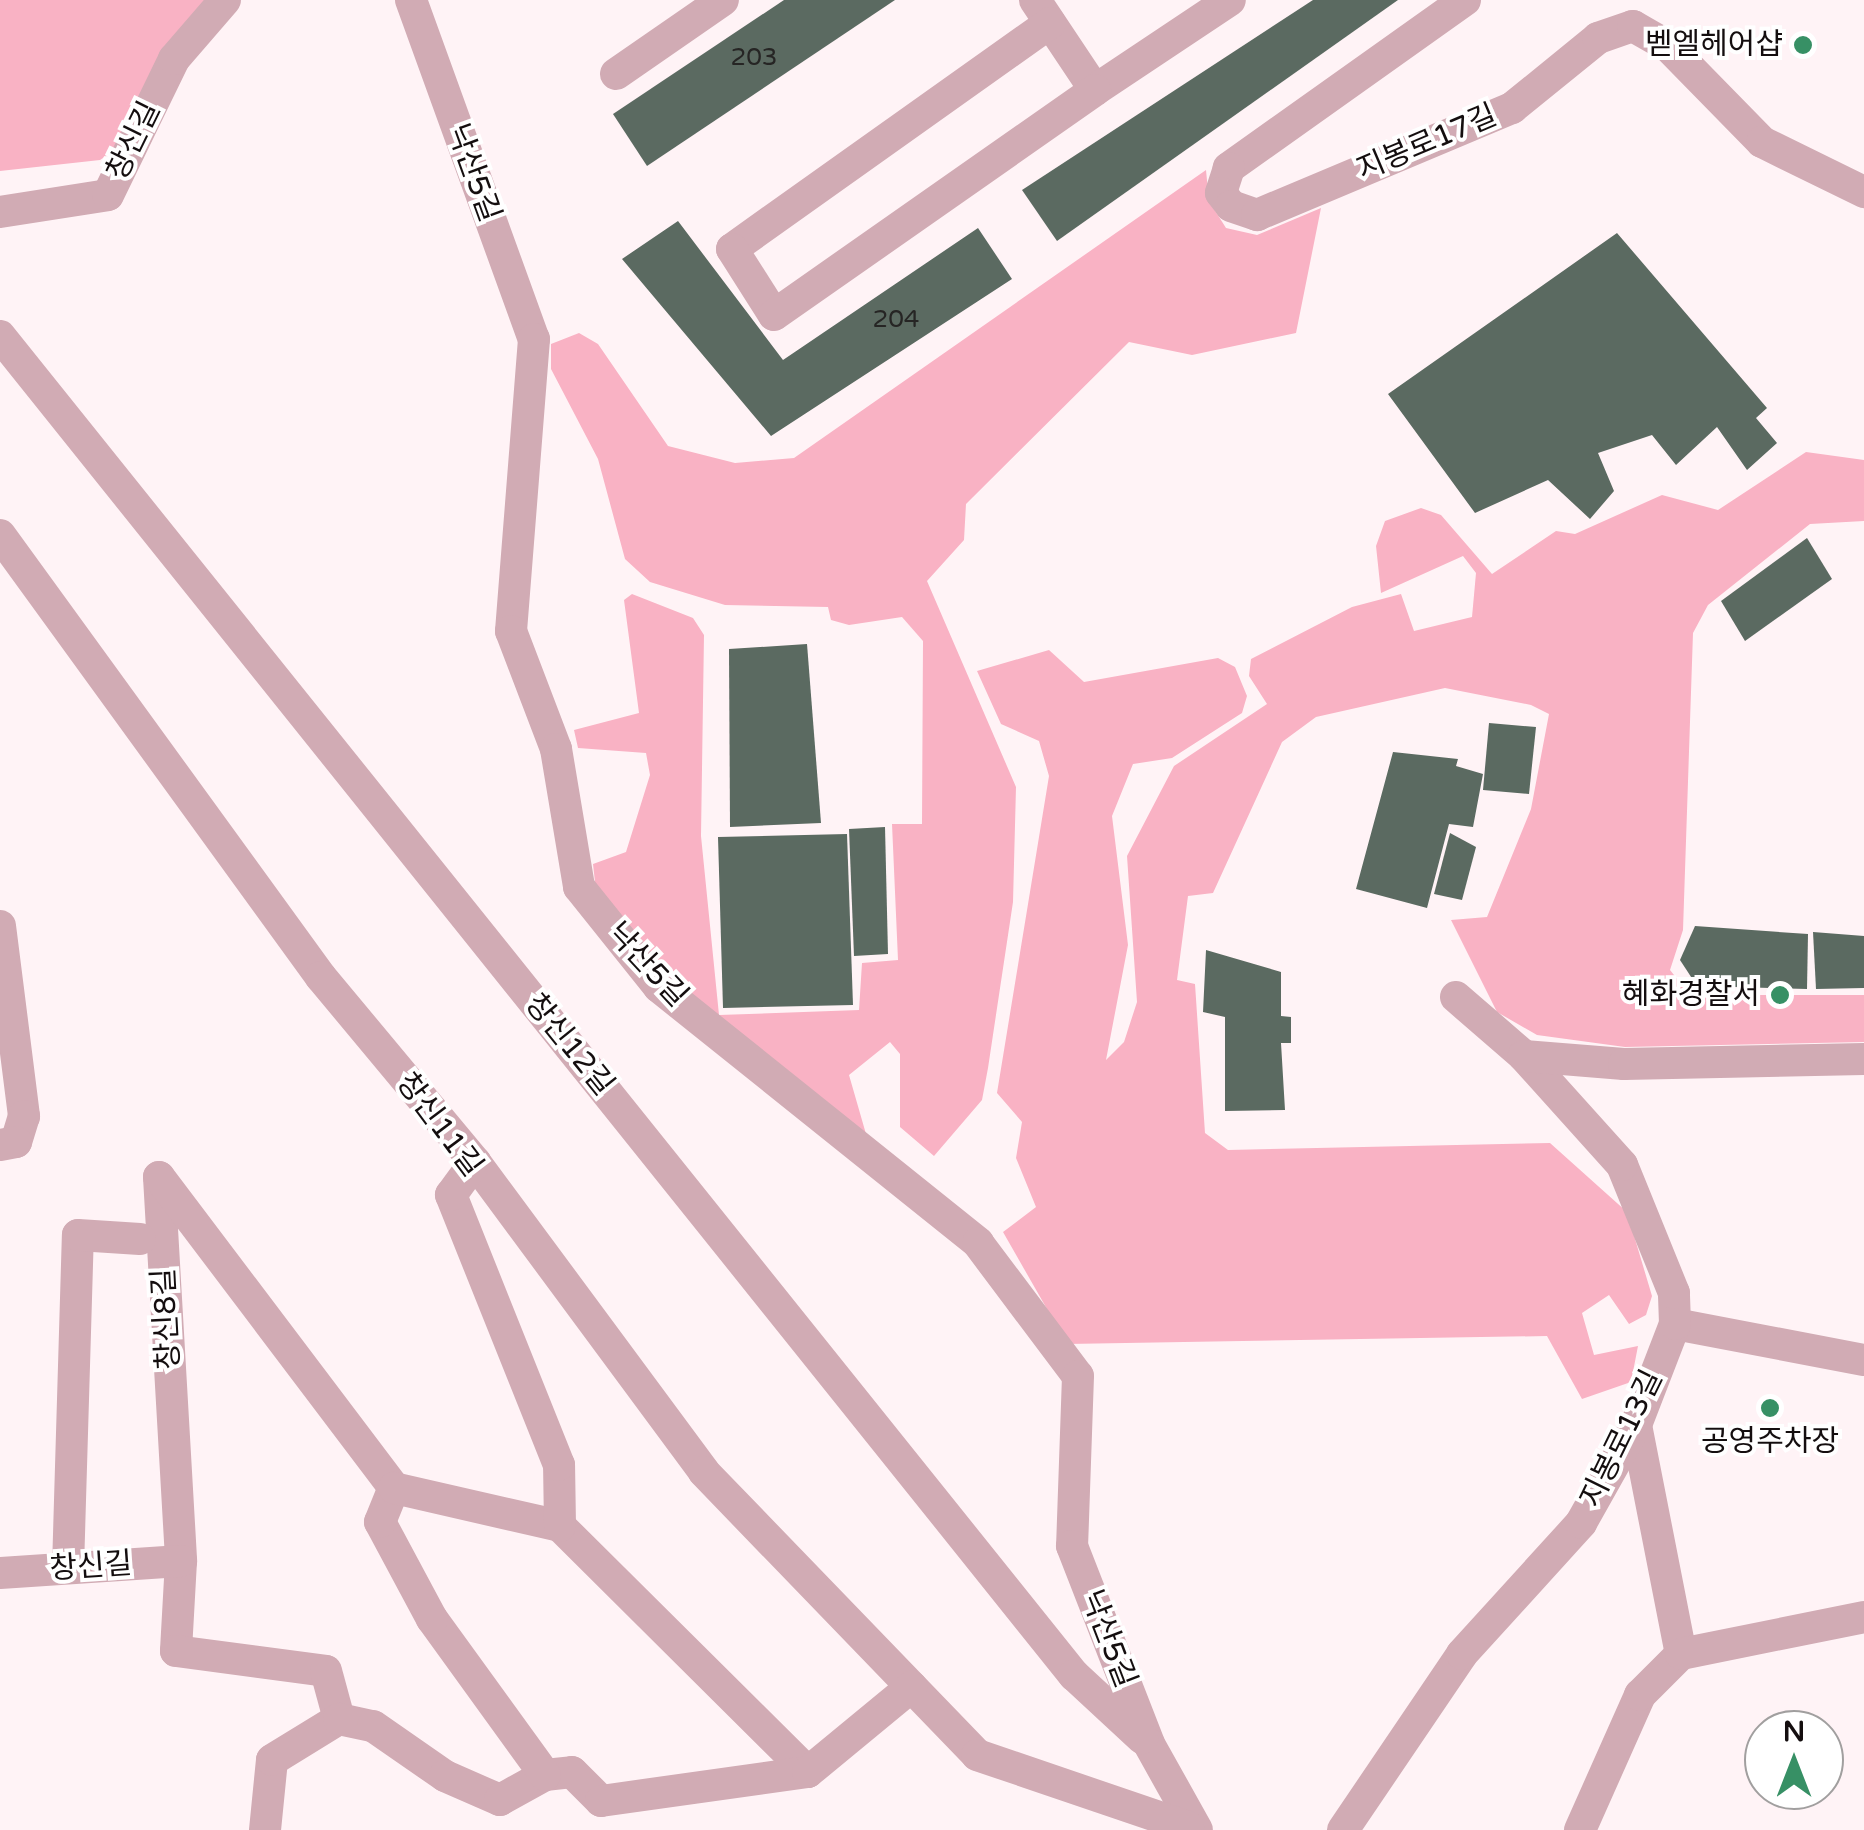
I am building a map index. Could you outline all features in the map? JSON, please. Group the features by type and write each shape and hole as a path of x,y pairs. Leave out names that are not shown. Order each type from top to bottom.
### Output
{"street":[{"name":"창신길","path":"0,212 108,194 174,59 225,0"},
{"name":"낙산5길","path":"411,0 534,339 511,631 556,748 579,887 659,987 978,1243 1078,1376 1072,1546 1149,1744 1193,1828"},
{"path":"616,74 723,0"},
{"path":"1095,90 1042,12 732,250 774,315 1230,0"},
{"name":"지봉로17길","path":"1460,8 1230,168 1220,193 1258,215 1512,108 1598,38 1632,26 1668,46 1762,142 1864,192"},
{"name":"창신12길","path":"0,336 1074,1674 1149,1744"},
{"name":"창신11길","path":"0,535 321,978 475,1162 704,1472 976,1755 1193,1828"},
{"path":"0,926 24,1116 16,1142 0,1144"},
{"path":"1456,996 1524,1056 1622,1165 1674,1293 1675,1324 1864,1360"},
{"path":"1524,1056 1624,1064 1864,1059"},
{"path":"475,1162 451,1195 559,1466 560,1526"},
{"name":"창신8길","path":"339,1719 326,1671 176,1651 181,1561 158,1177 394,1488"},
{"path":"68,1568 78,1235 140,1239"},
{"name":"지봉로13길","path":"1343,1830 1462,1654 1580,1524 1636,1425 1675,1324"},
{"path":"1636,1425 1681,1654"},
{"path":"545,1775 432,1619 380,1522 394,1488 560,1526 808,1772"},
{"name":"창신길","path":"0,1573 181,1561"},
{"path":"1580,1830 1640,1695 1681,1654 1864,1617"},
{"path":"265,1830 272,1760 339,1719 373,1726 445,1776 500,1800 545,1775 572,1772 602,1801 808,1772 911,1687"}],"shaded area":[{"path":"0,0 207,0 122,145 100,160 0,171"},
{"path":"1206,170 1209,201 1226,228 1257,235 1321,208 1296,333 1192,355 1129,342 966,504 964,540 927,581 1016,787 1013,902 988,1068 982,1100 934,1156 900,1127 900,1054 890,1042 849,1075 866,1134 848,1156 719,1050 596,891 593,864 626,852 650,775 646,753 578,748 574,730 639,713 624,600 632,594 693,618 704,635 701,836 719,1015 859,1010 862,963 898,960 892,824 922,824 923,641 902,617 849,625 831,620 828,607 725,605 650,582 625,559 598,459 551,369 551,344 579,333 598,344 668,446 735,463 794,458"},
{"path":"1806,452 1864,460 1864,521 1810,524 1708,605 1693,633 1683,930 1670,970 1690,995 1864,995 1864,1042 1625,1047 1537,1035 1497,1012 1451,920 1487,917 1531,809 1549,714 1531,705 1445,688 1316,717 1282,742 1213,893 1188,896 1177,980 1195,984 1205,1133 1228,1150 1550,1143 1627,1212 1652,1296 1646,1315 1629,1324 1609,1295 1582,1313 1594,1355 1638,1346 1631,1382 1582,1399 1547,1336 1067,1344 1003,1232 1036,1207 1016,1158 1022,1122 997,1093 1049,776 1039,741 1001,724 977,671 1049,650 1084,682 1218,658 1235,667 1247,696 1242,713 1172,758 1133,764 1112,816 1128,945 1106,1060 1124,1042 1137,1002 1127,856 1174,766 1267,704 1249,676 1251,659 1352,607 1401,594 1414,631 1472,617 1476,573 1463,556 1381,593 1376,546 1385,521 1421,508 1441,515 1492,574 1556,531 1575,534 1662,495 1718,510"}],"building":[{"path":"784,0 895,0 647,166 613,114"},
{"path":"1313,0 1398,0 1057,241 1022,190"},
{"path":"678,221 783,360 978,228 1012,279 771,436 622,259"},
{"path":"1617,233 1767,408 1756,418 1777,443 1747,470 1717,427 1676,465 1652,435 1598,453 1614,491 1590,519 1548,480 1475,513 1388,394"},
{"path":"1807,538 1832,579 1745,641 1721,601"},
{"path":"807,644 821,823 730,827 729,649"},
{"path":"1489,723 1536,727 1529,794 1483,790"},
{"path":"1393,752 1458,759 1456,766 1483,774 1473,827 1449,824 1427,908 1356,889"},
{"path":"885,827 888,954 854,956 849,829"},
{"path":"1450,833 1476,847 1462,900 1434,894"},
{"path":"847,834 853,1005 723,1008 718,837"},
{"path":"1695,926 1808,934 1807,989 1697,986 1680,960"},
{"path":"1813,932 1864,936 1864,988 1816,989"},
{"path":"1206,950 1281,972 1281,1016 1291,1017 1291,1043 1281,1043 1285,1110 1225,1111 1225,1017 1203,1012"}],"place":[{"name":"벧엘헤어샵","path":"1803,45"},
{"name":"혜화경찰서","path":"1780,995"},
{"name":"공영주차장","path":"1770,1408"}]}
